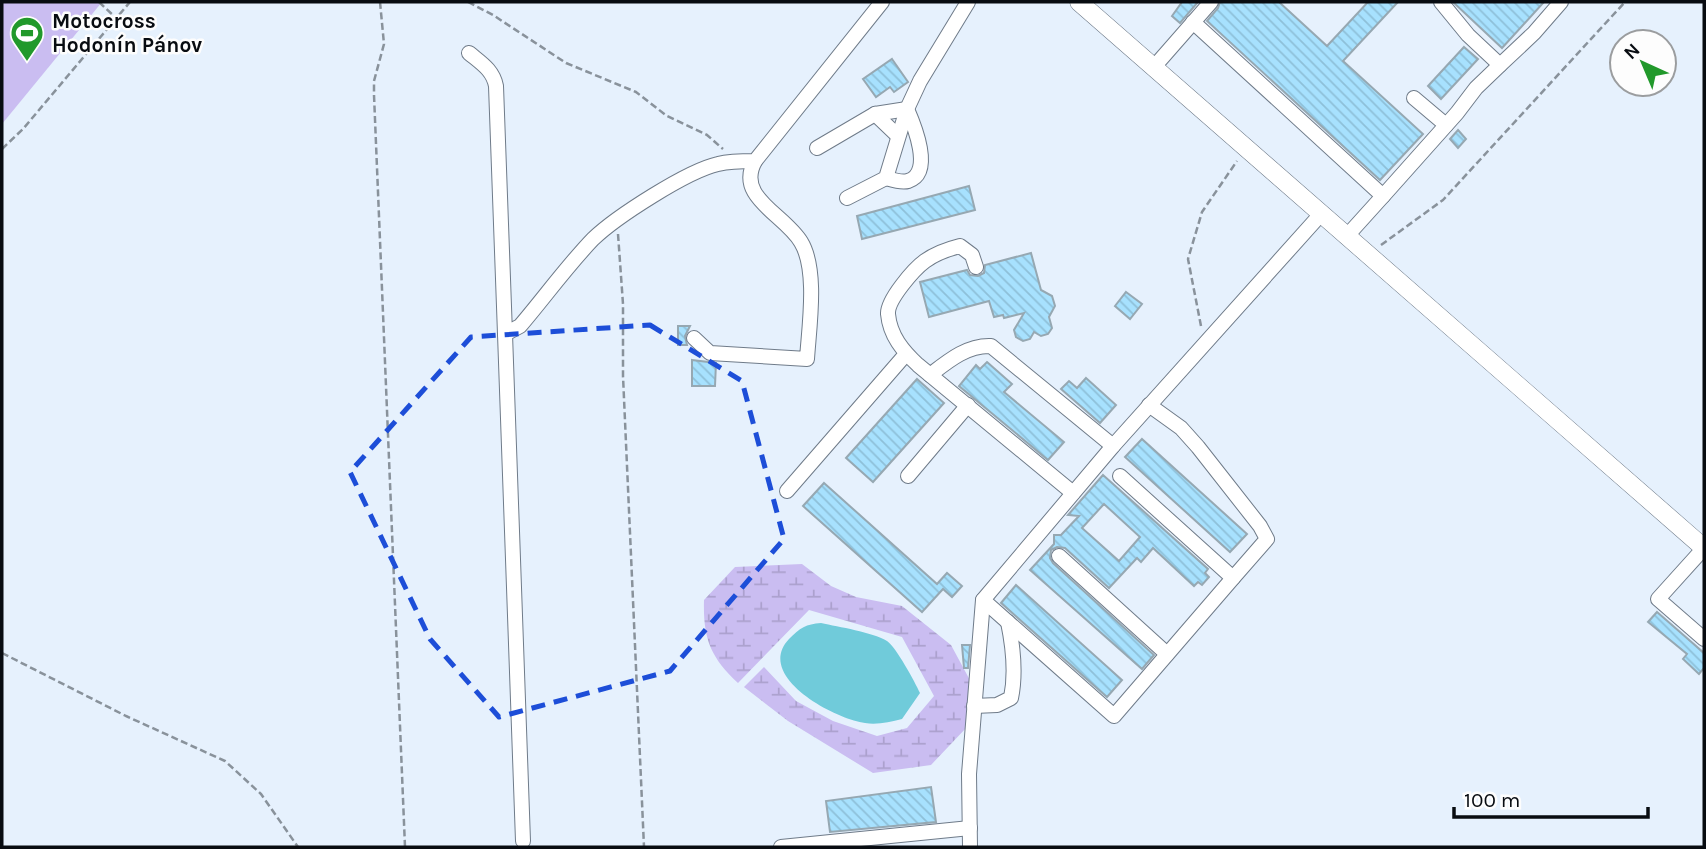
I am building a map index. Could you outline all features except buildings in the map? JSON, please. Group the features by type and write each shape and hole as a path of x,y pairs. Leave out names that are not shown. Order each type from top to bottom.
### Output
{"main road":[{"path":"1079,2 1704,548"}],"lane":[{"path":"694,338 710,353 807,359 810,277 806,251 797,235 751,187 749,172 755,160 882,2"},
{"path":"886,178 907,109 920,81 968,2"},
{"path":"1154,67 1211,2"},
{"path":"1441,2 1468,35 1500,65"},
{"path":"1346,237 1476,88 1534,33 1561,2"},
{"path":"1193,22 1383,196"},
{"path":"468,53 488,68 496,86 523,841"},
{"path":"1414,98 1446,125"},
{"path":"817,148 875,114 907,109"},
{"path":"847,198 886,178 905,182 912,179 920,169 921,155 916,130 907,109"},
{"path":"875,114 898,136"},
{"path":"505,334 520,326 592,241 617,221 686,177 718,164 755,160"},
{"path":"970,847 969,774 984,600 1113,446 1321,214"},
{"path":"976,267 972,255 960,246 942,251 923,262 891,301 888,313 897,342 906,354 930,375 1073,493"},
{"path":"930,375 949,360 978,345 991,346 1113,446"},
{"path":"787,491 906,354"},
{"path":"908,476 968,405"},
{"path":"984,600 1114,716 1267,539 1260,526 1198,447 1181,429 1149,405"},
{"path":"1120,477 1233,579"},
{"path":"1704,548 1658,599 1704,639"},
{"path":"1059,556 1167,654"},
{"path":"974,706 997,705 1011,698 1013,674 1008,622"},
{"path":"781,847 970,828"}],"path":[{"path":"99,2 116,18"},
{"path":"2,149 23,129 130,2"},
{"path":"380,2 384,44 374,80 374,95 405,847"},
{"path":"468,2 493,15 566,63 636,92 667,116 707,135 735,162"},
{"path":"1367,255 1443,200 1625,2"},
{"path":"1208,342 1199,320 1188,259 1202,212 1247,149"},
{"path":"617,221 623,304 623,376 644,847"},
{"path":"2,653 126,716 225,761 261,794 298,847"}],"highlighted area":[{"path":"650,325 742,381 784,539 670,671 499,717 430,639 350,472 471,337"}],"green space":[{"name":"Motocross Hodonín Pánov","path":"2,2 102,2 2,124"},
{"path":"802,564 831,586 856,597 902,606 951,645 972,684 967,727 931,765 873,773 788,721 744,687 764,667 796,701 833,721 877,736 907,728 934,696 902,637 809,610 738,683 715,655 707,636 704,600 735,567"}],"water":[{"path":"821,623 873,635 891,645 920,693 902,719 874,724 851,720 818,704 789,681 782,667 781,653 789,639 800,629"}],"place":[{"name":"Motocross Hodonín Pánov","path":"27,63"}]}
